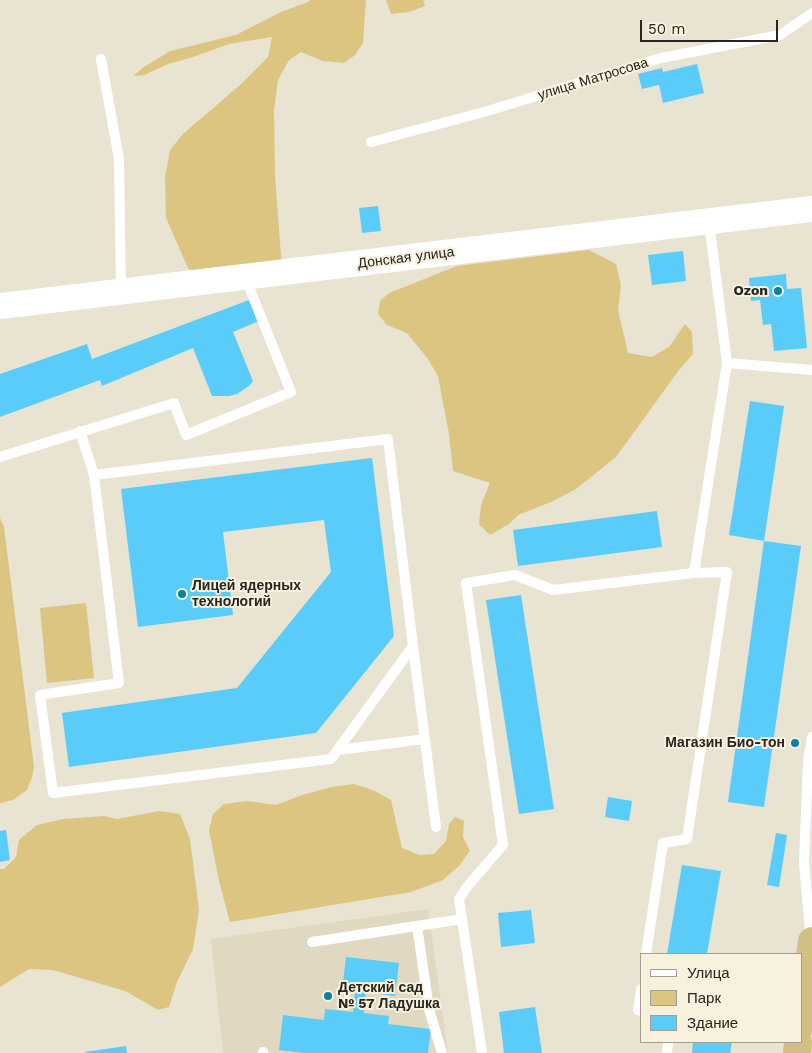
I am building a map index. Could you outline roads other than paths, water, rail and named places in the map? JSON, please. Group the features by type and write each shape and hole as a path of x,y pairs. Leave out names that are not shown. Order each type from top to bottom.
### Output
{"highway":[{"path":"802,1018 812,945"}],"street":[{"name":"Донская улица","path":"0,306 812,209"}],"lane":[{"name":"улица Матросова","path":"371,142 484,112 660,58 780,35 812,12"},
{"path":"101,59 119,159 122,292"},
{"path":"694,574 727,363 709,222"},
{"path":"0,457 174,403 186,435 291,392 245,277"},
{"path":"727,363 812,370"},
{"path":"80,431 94,475 119,683 40,695 53,793 331,759 413,646"},
{"path":"94,475 388,439 436,827"},
{"path":"482,1053 460,899 467,887 503,845 466,584 515,575 553,590 726,572 687,839 663,842 646,953"},
{"path":"812,737 808,761 804,863 812,945"},
{"path":"338,750 425,740"},
{"path":"312,942 462,919"},
{"path":"417,926 429,1009 442,1053"},
{"path":"640,996 638,1010 640,1010"}],"place":[{"name":"Ozon","path":"778,291"},
{"name":"Лицей ядерных технологий","path":"182,594"},
{"name":"Магазин Био-тон","path":"795,743"},
{"name":"Детский сад № 57 Ладушка","path":"328,996"}]}
